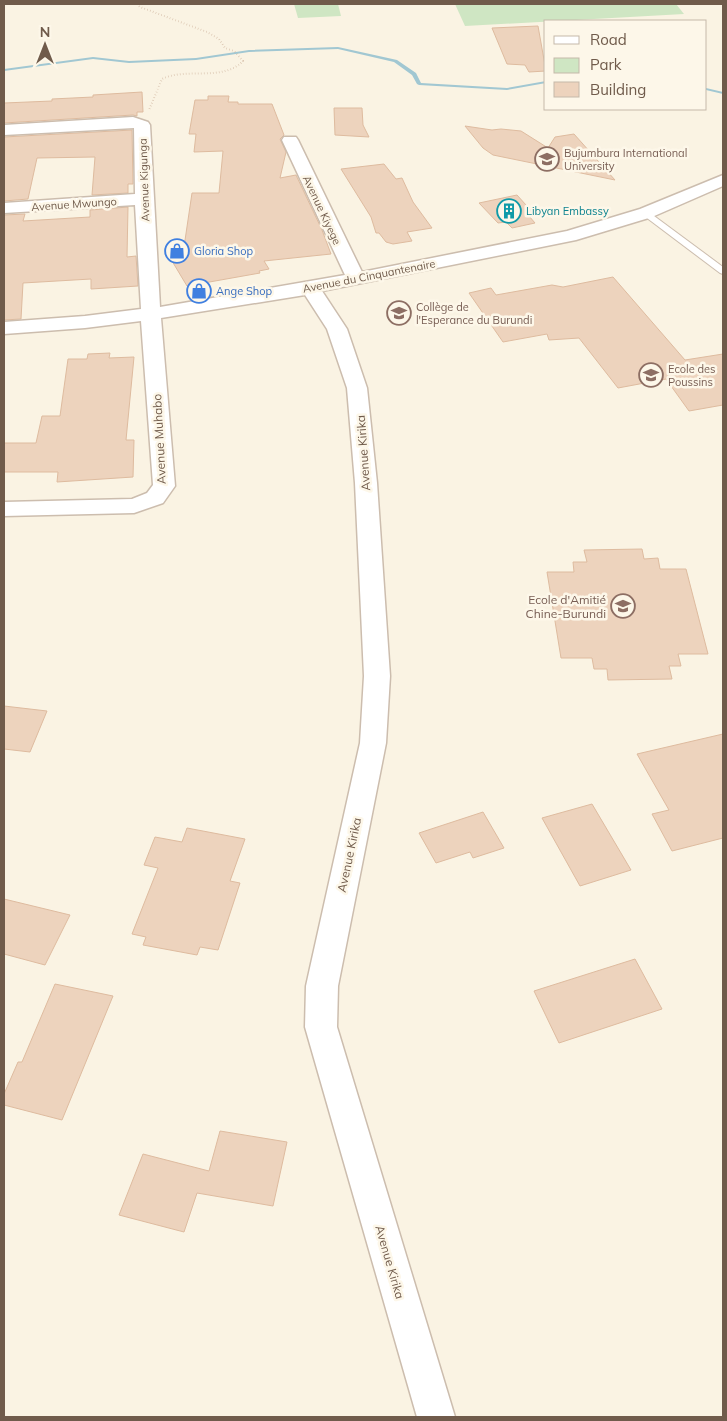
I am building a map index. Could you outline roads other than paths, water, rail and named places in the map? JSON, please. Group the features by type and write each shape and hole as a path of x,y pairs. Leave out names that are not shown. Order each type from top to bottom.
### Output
{"street":[{"name":"Avenue Kigunga","path":"4,130 140,123 142,125 144,199 151,314"},
{"name":"Avenue Kiyege","path":"290,140 356,279"},
{"name":"Avenue du Cinquantenaire","path":"4,328 85,322 151,314 310,288 578,235 646,213 723,180"},
{"name":"Avenue Mwungo","path":"4,208 144,199"},
{"name":"Avenue Kirika","path":"310,288 337,329 346,349 357,388 366,483 377,676 373,743 322,986 321,1027 436,1417"},
{"name":"Avenue Muhabo","path":"4,509 134,506 148,503 160,493 164,486 151,314"}],"lane":[{"path":"646,213 723,271"}],"waterway":[{"path":"4,70 93,58 129,62 196,59 249,51 338,48 395,61 414,74 419,84 507,89 544,82"},
{"path":"707,89 723,93"}],"place":[{"name":"Bujumbura International University","path":"547,159"},
{"name":"Libyan Embassy","path":"509,211"},
{"name":"Gloria Shop","path":"177,251"},
{"name":"Ange Shop","path":"199,291"},
{"name":"Collège de l'Esperance du Burundi","path":"399,313"},
{"name":"Ecole des Poussins","path":"651,375"},
{"name":"Ecole d'Amitié Chine-Burundi","path":"623,606"}]}
